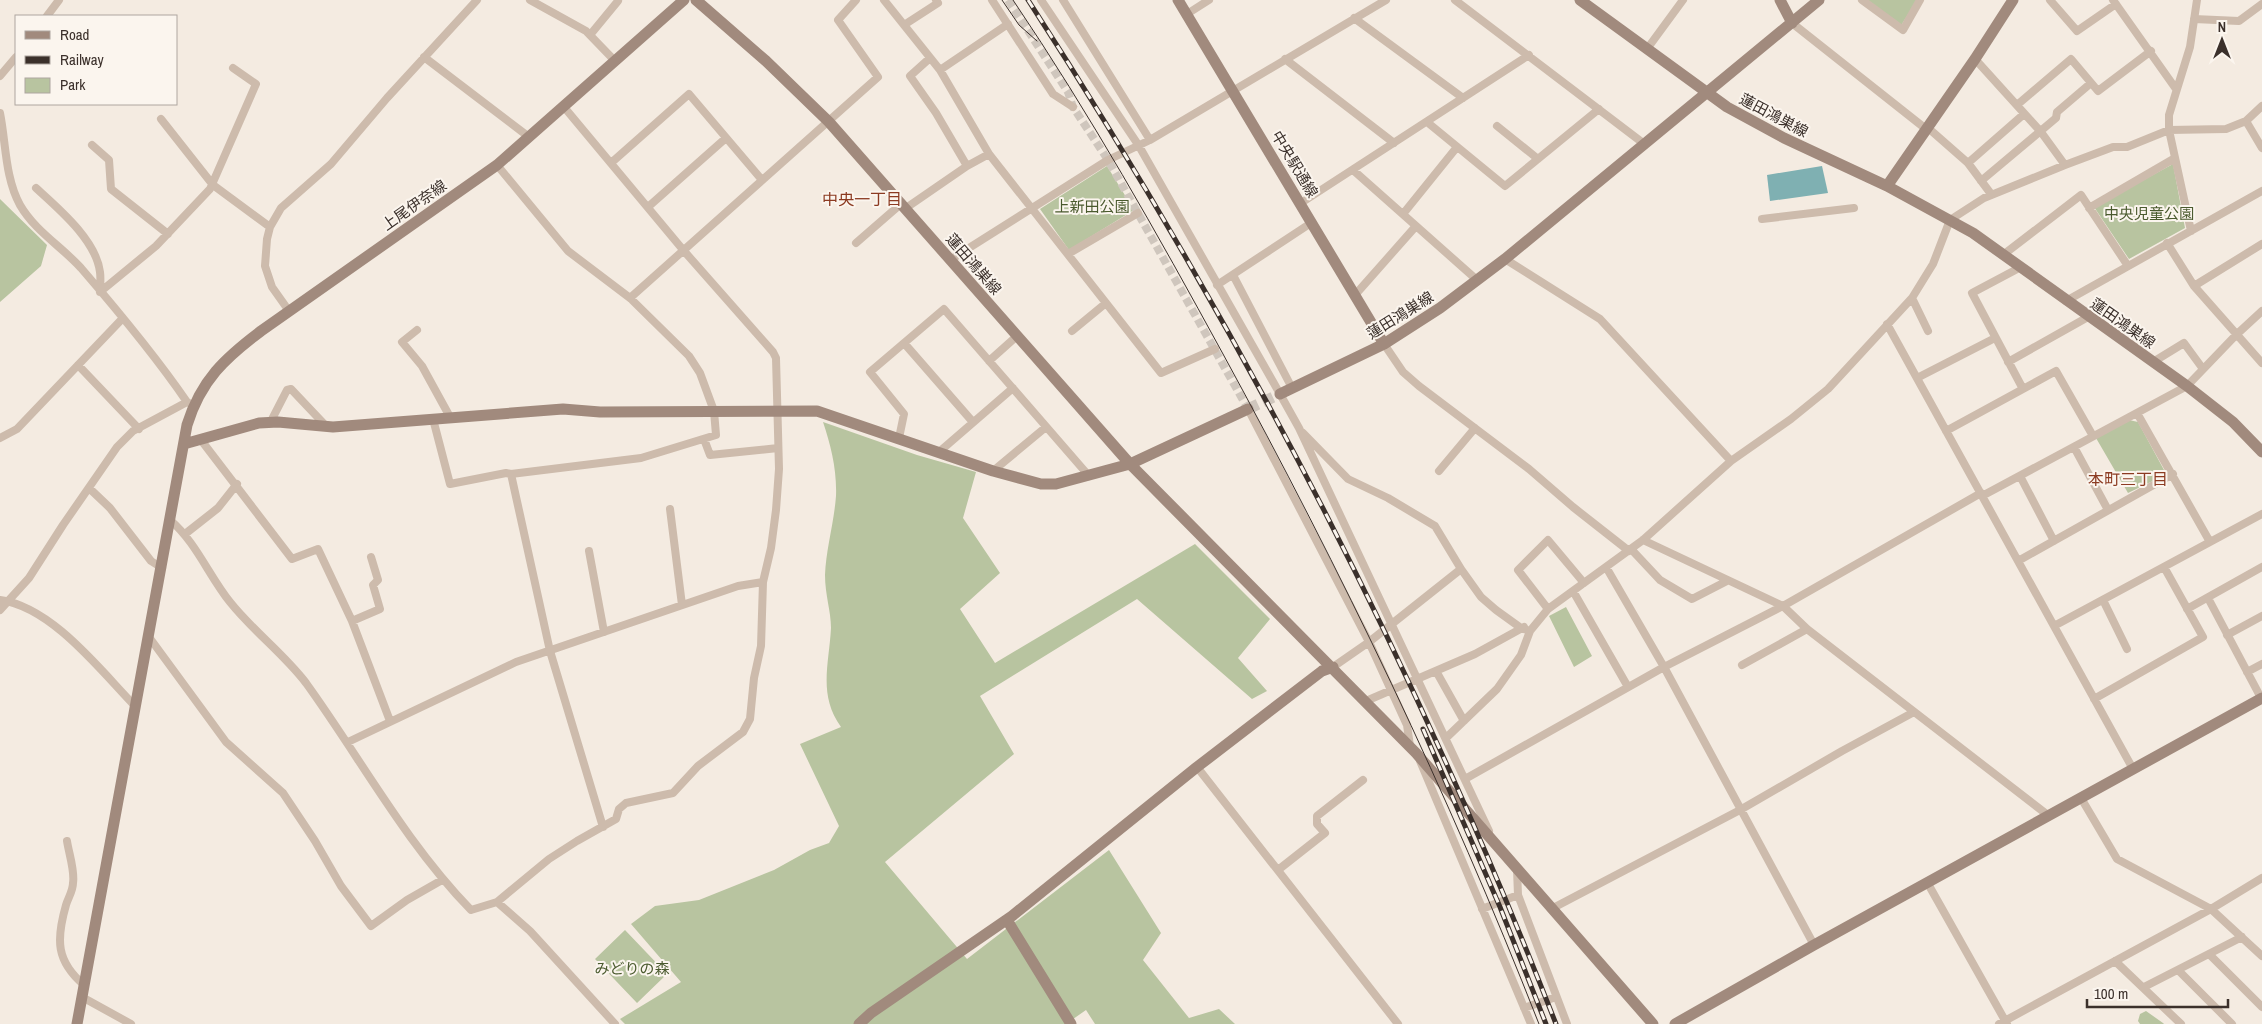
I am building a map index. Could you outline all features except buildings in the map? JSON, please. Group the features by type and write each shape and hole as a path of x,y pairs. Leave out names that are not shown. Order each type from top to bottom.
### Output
{"street":[{"path":"48,15 60,0"},
{"path":"289,310 272,287 265,266 270,227 281,208 331,164 424,57 477,0"},
{"path":"530,0 590,35 614,60"},
{"name":"上尾伊奈線","path":"78,1019 162,568 190,404 208,379 226,359 289,310 497,165 684,0"},
{"name":"蓮田鴻巣線","path":"696,0 766,61 829,122 1130,464 1413,749 1653,1024"},
{"path":"884,0 940,70 989,154 1161,373 1215,349"},
{"path":"904,25 938,3 936,0"},
{"path":"992,0 1053,94 1073,108"},
{"path":"1041,0 1139,146 1299,428 1494,842"},
{"path":"1063,0 1150,140"},
{"name":"中央駅通線","path":"1178,0 1384,344"},
{"path":"1187,14 1210,0"},
{"path":"950,260 1108,160 1150,140 1386,0"},
{"path":"1455,0 1643,143"},
{"path":"1580,0 1707,93 1819,0"},
{"path":"1646,49 1683,0"},
{"path":"1780,0 1792,23 1927,128 1968,164 1991,194"},
{"path":"1862,0 1903,30 1920,0"},
{"path":"2050,0 2077,31 2114,2 2176,88"},
{"path":"2191,231 2169,130 2169,114 2190,47 2197,0"},
{"path":"590,35 618,1"},
{"path":"630,298 878,77 838,20 854,1"},
{"path":"1887,186 1975,59 2009,1"},
{"path":"2194,19 2240,21 2262,4"},
{"path":"1354,18 1464,98"},
{"path":"940,70 1008,24"},
{"path":"2017,105 2071,59 2098,91 2151,52"},
{"path":"1301,203 1529,55"},
{"path":"424,57 529,137"},
{"path":"0,76 15,58"},
{"path":"930,58 910,76 936,113 966,166"},
{"path":"1286,59 1394,142"},
{"path":"1975,59 2039,130 2065,165"},
{"path":"100,292 156,246 212,185 256,84 233,68"},
{"path":"1981,180 2039,130 2056,118 2057,112 2091,83"},
{"name":"蓮田鴻巣線","path":"1280,394 1384,344 1440,308 1505,259 1643,143 1707,93 1776,134 1887,186 1950,220 2003,255 2187,386 2233,422 2262,452"},
{"path":"611,162 688,94 762,180"},
{"path":"1446,738 1497,689 1522,655 1530,631 1548,609 1643,540 1731,461 1792,419 1828,389 1912,298 1934,264 1950,220 1991,194 2113,147 2127,147 2169,130 2226,129 2246,121 2262,106"},
{"path":"170,520 185,534 221,590 239,613 304,680 348,742 376,789 442,880 471,910 497,902 549,860 616,819 619,809 626,803 673,793 698,766 743,732 750,719 754,678 761,646 763,582 771,548 776,510 778,448 776,358 773,352 684,251 564,107"},
{"path":"1427,122 1505,186 1599,109"},
{"path":"0,113 9,172 14,191 32,223 79,267 163,366 190,404 138,429 116,447 62,525 29,578 4,601 0,610"},
{"path":"1968,164 2024,114"},
{"path":"161,119 212,185 270,227"},
{"path":"2246,121 2262,148"},
{"path":"1496,126 1538,159"},
{"path":"648,207 726,138"},
{"path":"92,145 110,160 112,189 168,234"},
{"path":"1403,214 1457,147"},
{"path":"856,243 904,205 966,166 989,154"},
{"path":"2090,208 2175,158"},
{"path":"434,419 450,484 506,473 511,474 641,458 716,435 714,411 700,373 688,356 630,298 568,251 497,165"},
{"path":"1353,170 1478,280"},
{"path":"36,188 69,219 89,244 100,270 100,292"},
{"path":"2066,301 2262,191"},
{"path":"2003,255 2081,195 2128,266"},
{"path":"1762,219 1854,208"},
{"path":"1068,254 1138,213"},
{"path":"1217,285 1311,223"},
{"path":"1355,295 1416,226"},
{"path":"2167,243 2194,286 2262,363"},
{"path":"2194,286 2262,244"},
{"path":"1505,259 1600,319 1731,461"},
{"path":"2020,267 1972,293 2023,389"},
{"path":"1233,275 1292,388"},
{"path":"1912,298 1928,331"},
{"path":"1072,330 1106,302"},
{"path":"899,438 904,414 870,372 944,309 1089,476"},
{"path":"1465,779 1664,667 1783,606 1981,495 2187,386 2262,311"},
{"path":"2008,362 2088,317"},
{"path":"0,438 16,429 122,319"},
{"path":"1887,324 2133,769"},
{"path":"417,330 402,342 422,366 450,417"},
{"path":"989,361 1017,336"},
{"path":"1917,378 1995,338"},
{"path":"904,343 972,421"},
{"path":"2153,362 2184,343 2203,369"},
{"path":"1384,344 1403,372 1630,550 1660,580 1692,600 1727,581"},
{"path":"78,365 138,429"},
{"path":"1946,431 2056,371 2093,436"},
{"path":"939,452 972,421 1012,388"},
{"path":"270,422 286,390 291,389 327,427"},
{"path":"184,444 251,425 270,422 327,427 563,409 600,412 817,411 993,471 1041,484 1056,484 1130,464 1248,409 1369,642 1407,725 1413,749 1531,1024"},
{"path":"2137,413 2210,542"},
{"path":"993,471 1046,427"},
{"path":"1299,428 1348,479 1402,506 1435,526 1460,569 1481,597 1496,610 1522,628 1530,631"},
{"path":"1438,470 1475,428"},
{"path":"704,439 710,455 778,448"},
{"path":"201,440 237,484 292,559 318,549 352,621 390,721"},
{"path":"2074,447 2108,510"},
{"path":"511,474 550,651 603,827"},
{"path":"2018,561 2173,474"},
{"path":"2020,476 2054,541"},
{"path":"185,534 218,508 237,484"},
{"path":"89,488 110,508 151,560 162,568"},
{"path":"670,509 682,605"},
{"path":"2054,626 2262,514"},
{"path":"1548,609 1518,570 1548,540 1584,583"},
{"path":"1643,540 1783,606 1807,629 2049,816"},
{"path":"589,551 604,632"},
{"path":"352,621 380,608 373,585 378,580 371,557"},
{"path":"1606,567 1664,667 1814,945"},
{"path":"2094,699 2203,637 2164,567"},
{"path":"2187,609 2262,567"},
{"path":"859,1024 879,1008 1007,920 1322,671 1333,667 1369,642 1460,569"},
{"path":"348,742 516,662 738,586 763,582"},
{"path":"1573,591 1628,687"},
{"path":"1675,1024 1927,882 2262,698 2208,598"},
{"path":"2103,600 2127,649"},
{"path":"4,601 31,609 66,634 135,706"},
{"path":"2227,635 2262,616"},
{"path":"1366,702 1475,654 1538,621"},
{"path":"1742,666 1807,629"},
{"path":"149,637 226,742 284,793 342,886 371,926 407,900 442,880"},
{"path":"2247,672 2262,664"},
{"path":"1436,671 1464,721"},
{"path":"1553,908 1740,810 1914,712"},
{"path":"1197,768 1398,1024"},
{"path":"1278,870 1324,833 1317,824 1317,816 1363,780"},
{"path":"2081,798 2117,859 2211,909 2262,956"},
{"path":"68,841 74,883 59,937 59,947 63,961 83,991 131,1024"},
{"path":"1517,869 1518,895 1567,1024"},
{"path":"1927,882 2003,1023 2211,909 2262,878"},
{"path":"1482,909 1518,895"},
{"path":"497,902 530,931 615,1024"},
{"path":"1007,920 1071,1024"},
{"path":"2144,986 2242,937"},
{"path":"2209,954 2262,1007"},
{"path":"2115,961 2144,986 2181,1024"},
{"path":"2178,970 2232,1024"},
{"path":"1524,1008 1556,997"},
{"path":"70,1024 78,1019"}],"green space":[{"path":"1867,0 1917,0 1902,24 1899,25"},
{"name":"中央児童公園","path":"2173,164 2185,228 2129,259 2094,207"},
{"name":"上新田公園","path":"1107,166 1134,210 1069,250 1040,209"},
{"path":"0,199 47,245 41,266 0,302"},
{"path":"2129,420 2138,422 2164,470 2163,476 2128,493 2096,438"},
{"path":"823,422 917,455 976,472 963,518 1000,573 960,609 995,663 1195,544 1270,619 1238,658 1267,691 1252,699 1137,599 980,696 1014,754 885,862 967,959 1109,850 1161,933 1143,960 1189,1018 1219,1009 1235,1024 1095,1024 1086,1010 1066,1024 625,1024 620,1019 681,982 631,924 655,906 699,900 774,870 810,850 829,843 839,826 800,744 841,727 829,703 827,691 827,667 831,628 825,575 835,506 836,477 829,440"},
{"path":"1566,607 1592,656 1574,667 1549,616"},
{"name":"みどりの森","path":"625,930 667,974 637,1003 595,959"},
{"path":"2146,1011 2164,1024 2140,1024 2138,1021 2140,1014"}],"water":[{"path":"1822,166 1828,193 1770,201 1767,175"}],"tunnel":[{"path":"1008,0 1068,92 1073,107 1108,160 1248,409"},
{"path":"1248,409 1280,394"}],"tram line":[{"path":"1002,0 1019,25 1037,41"},
{"path":"1013,0 1069,86 1148,219 1223,354 1310,518 1392,684 1468,852 1539,1024"}],"railway":[{"path":"1028,0 1105,122 1179,246 1250,371 1318,498 1383,627 1444,758 1502,890 1556,1024"},
{"path":"1423,729 1500,907 1546,1024"}],"district":[{"name":"中央一丁目","path":"862,199"},
{"name":"本町三丁目","path":"2128,479"}]}
